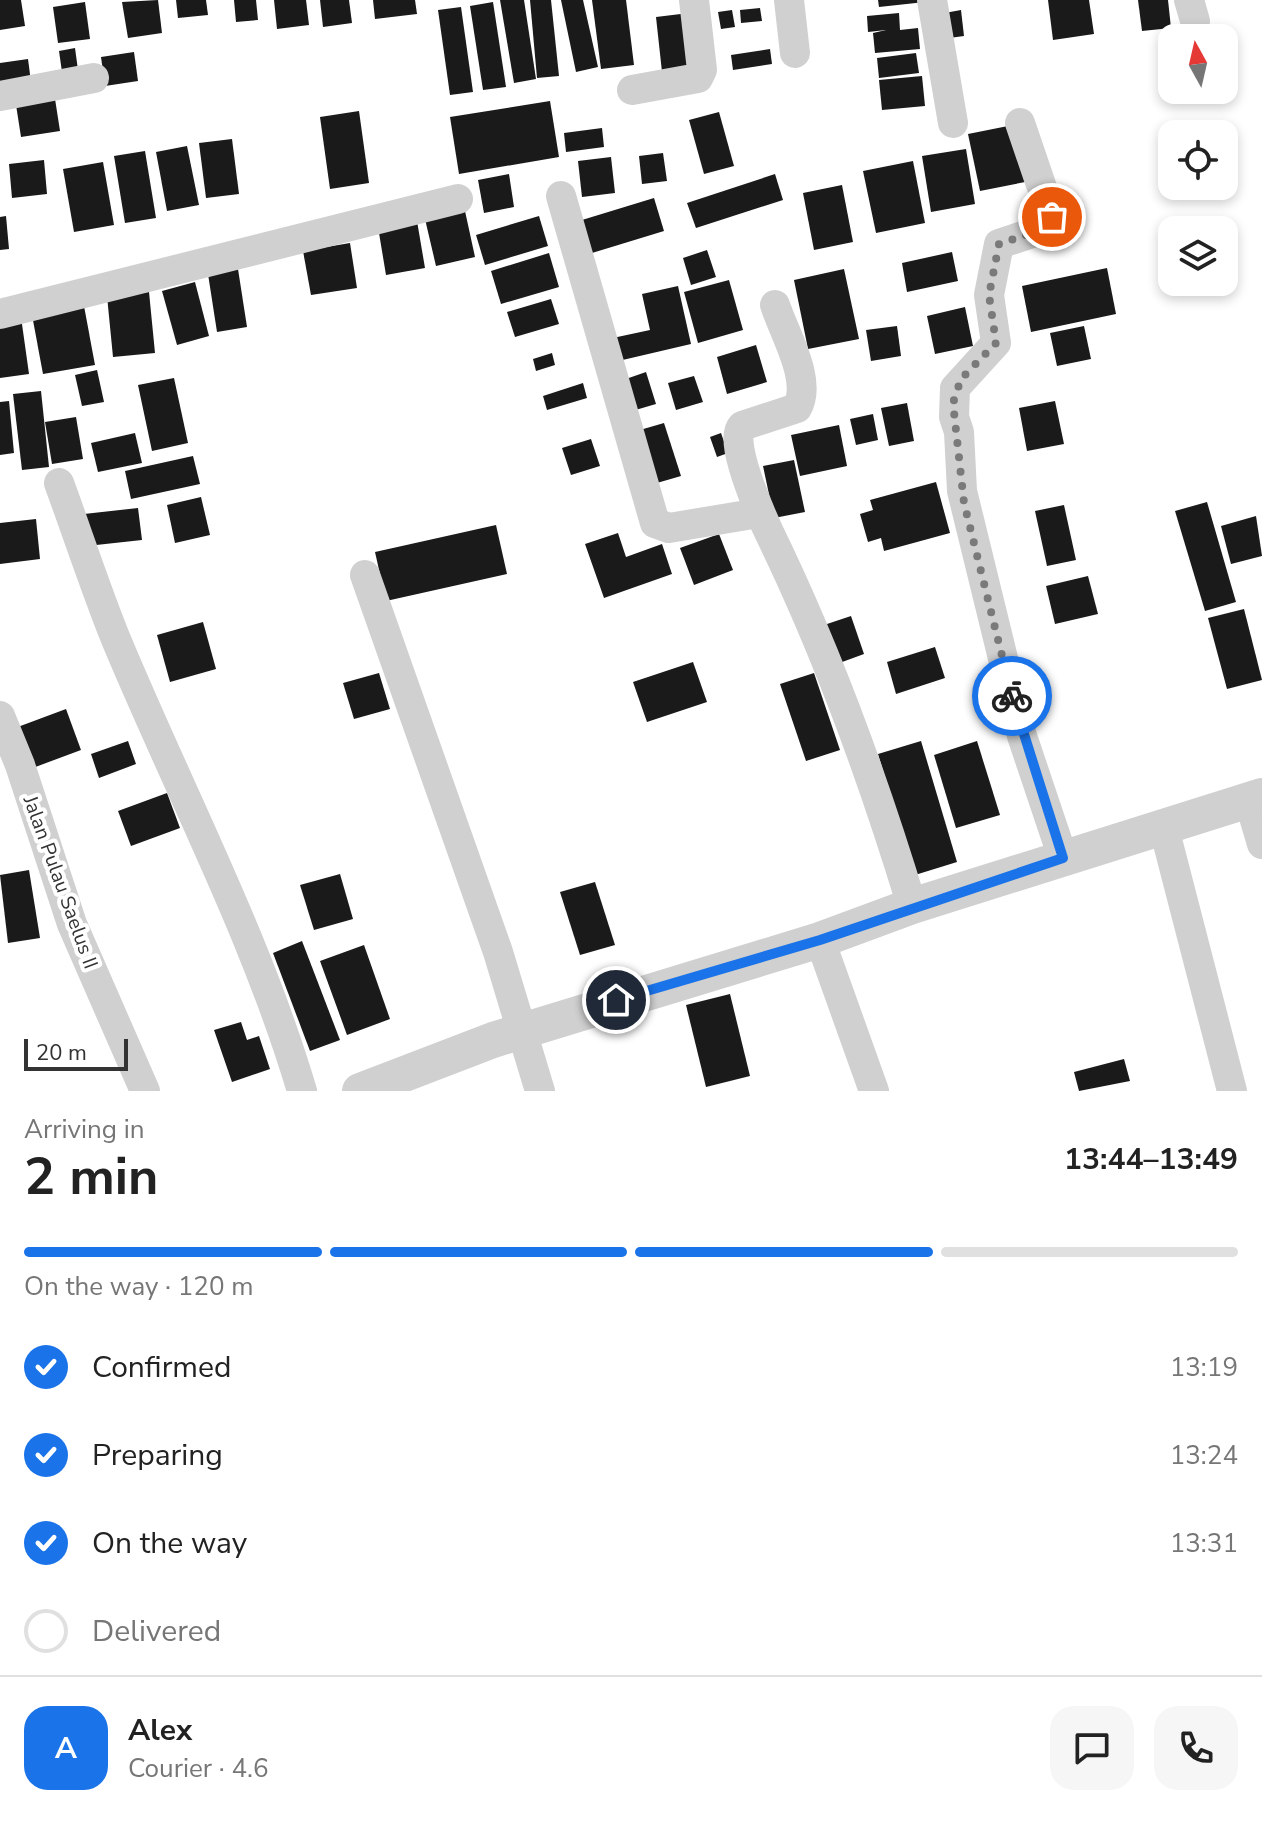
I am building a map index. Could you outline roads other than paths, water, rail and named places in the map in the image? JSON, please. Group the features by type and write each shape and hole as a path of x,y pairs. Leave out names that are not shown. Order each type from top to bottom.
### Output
{"street":[{"path":"632,90 698,78 702,70 694,0"},
{"path":"789,0 795,53"},
{"path":"932,0 953,123"},
{"path":"0,96 94,78"},
{"path":"1020,123 1052,217 1044,229 999,244 989,295 996,343 955,388 954,417 963,468 962,491 987,603 1022,736 1063,858"},
{"path":"561,196 655,523 669,528 759,513"},
{"path":"0,314 458,199"},
{"path":"775,305 803,389 797,408 749,422 738,429 737,438 759,513 822,646 854,725 912,906"},
{"path":"59,483 115,637 215,857 265,980 302,1091"},
{"path":"365,575 524,1030 540,1091"},
{"name":"Jalan Pulau Saelus II","path":"0,716 20,765 72,924 145,1091"},
{"path":"360,1091 524,1030 820,940 912,906 1256,798 1262,844"},
{"path":"1164,828 1232,1091"},
{"path":"820,940 874,1091"}]}
